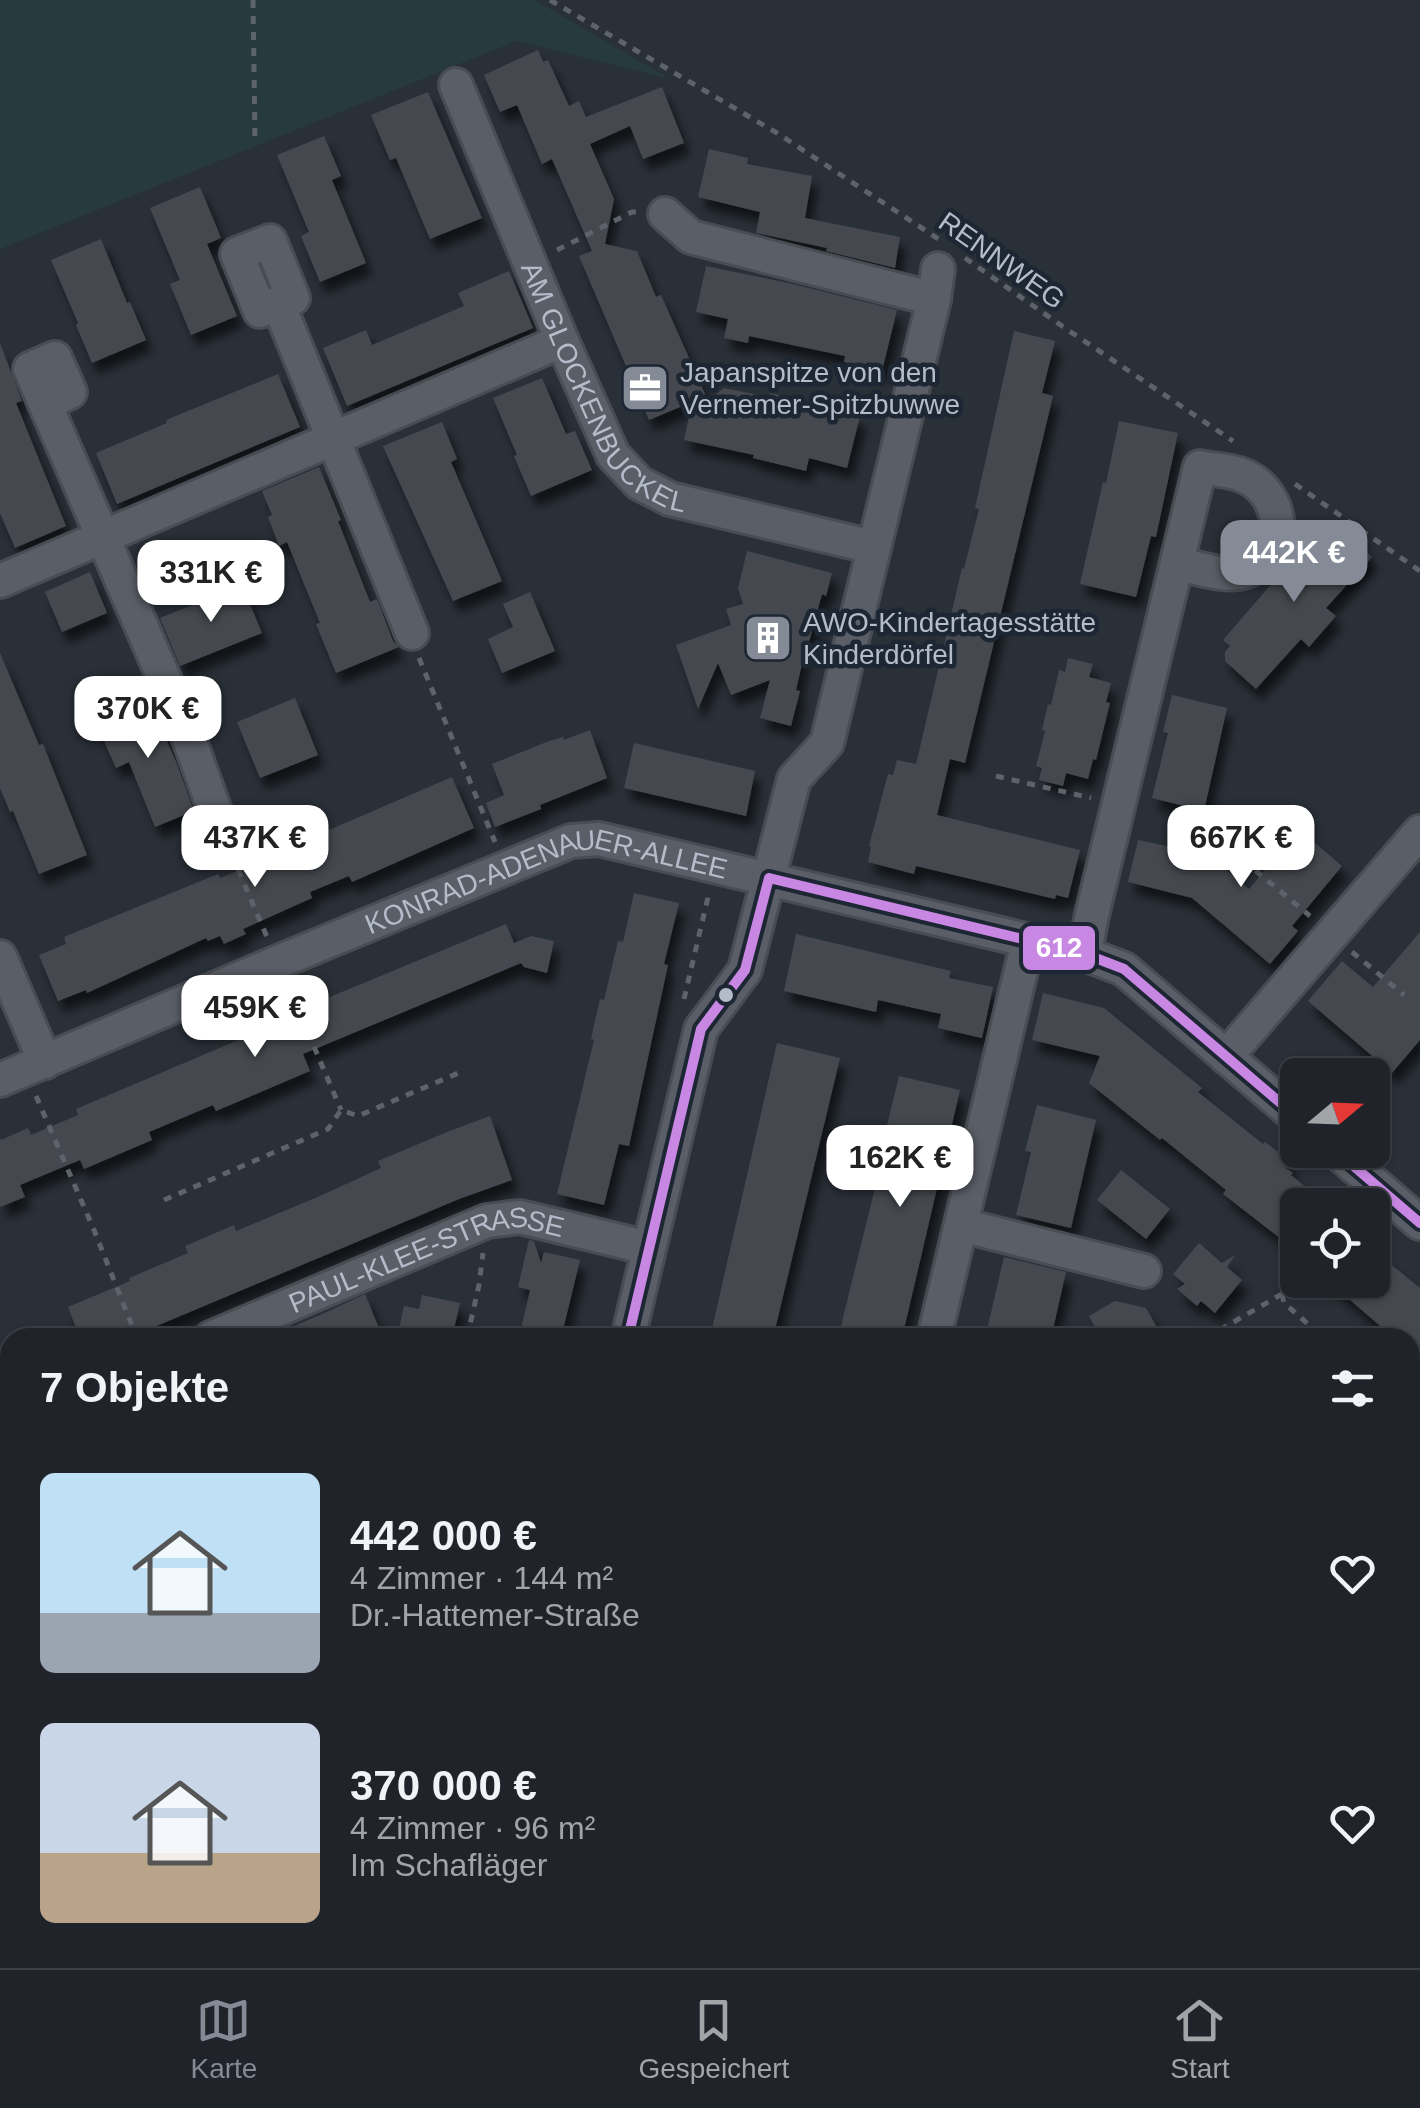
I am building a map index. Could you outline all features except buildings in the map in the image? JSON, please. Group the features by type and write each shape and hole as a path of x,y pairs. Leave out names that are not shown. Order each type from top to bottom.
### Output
{"street":[{"name":"AM GLOCKENBUCKEL","path":"456,85 613,455 639,483 670,499 872,547"},
{"path":"630,1328 701,1029 744,970 794,779 828,743 942,264 690,237 665,214"},
{"path":"278,303 412,634"},
{"path":"0,580 562,340"},
{"path":"45,404 183,722 221,828"},
{"path":"1085,954 1179,564"},
{"path":"1226,1057 1420,832"},
{"name":"KONRAD-ADENAUER-ALLEE","path":"23,1071 571,841 599,839 1085,954 1124,969 1280,1103"},
{"path":"936,1328 1028,941"},
{"path":"0,956 23,1071"},
{"path":"1356,1168 1420,1224"},
{"name":"PAUL-KLEE-STRASSE","path":"234,1328 487,1220 520,1217 650,1248"},
{"path":"961,1225 1144,1271"}],"path":[{"path":"253,0 254,141"},
{"name":"RENNWEG","path":"550,0 776,133 942,264 1237,444"},
{"path":"530,262 632,212 665,214"},
{"path":"1283,476 1420,571"},
{"path":"412,634 506,868"},
{"path":"996,776 1094,799 1103,807 1117,810"},
{"path":"1186,834 1226,846 1404,995"},
{"path":"682,1008 709,892 695,888 700,862"},
{"path":"23,1071 133,1328"},
{"path":"164,1200 328,1129 340,1110 358,1116 463,1072"},
{"path":"469,1328 487,1220"},
{"path":"1223,1328 1280,1295"},
{"path":"1283,1298 1284,1304 1312,1328"}],"green space":[{"path":"0,0 535,0 670,79 517,41 0,249"}],"transit line":[{"name":"612","path":"769,878 1085,954 1124,969 1280,1103"},
{"name":"612","path":"630,1328 701,1029 745,970 769,878"},
{"name":"612","path":"1356,1168 1420,1223"}],"place":[{"name":"Japanspitze von den Vernemer-Spitzbuwwe","path":"645,388"},
{"name":"AWO-Kindertagesstätte Kinderdörfel","path":"768,638"}]}
